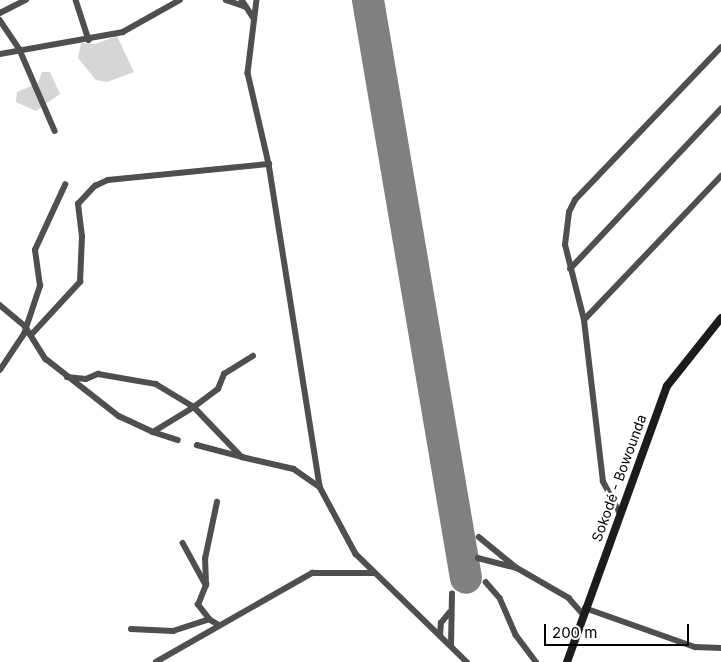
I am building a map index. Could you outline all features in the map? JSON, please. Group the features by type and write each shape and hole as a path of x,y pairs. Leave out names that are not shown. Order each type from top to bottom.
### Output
{"main road":[{"name":"Sokodé - Bowounda","path":"567,662 619,512 666,386 721,318"}],"street":[{"path":"0,13 26,0"},
{"path":"76,0 89,40"},
{"path":"0,54 89,40 123,32 180,0"},
{"path":"226,0 246,7"},
{"path":"242,0 253,17"},
{"path":"257,0 253,17 248,73 268,164 320,486 335,522 373,573 467,662"},
{"path":"0,20 20,50 55,131"},
{"path":"619,512 603,482 584,320 565,245 575,200 721,47"},
{"path":"570,269 721,109"},
{"path":"32,334 80,282 82,237 78,204 94,186 108,180 268,164"},
{"path":"584,320 721,176"},
{"path":"0,370 18,345 40,286 38,238 65,185"},
{"path":"0,305 32,334 46,359 119,416 153,432 178,440"},
{"path":"153,432 194,407 218,389 224,374 253,356"},
{"path":"68,377 86,379 98,374 156,384 194,407 242,457"},
{"path":"197,445 294,470 320,486"},
{"path":"217,502 205,559 206,585 198,606 209,619 219,625"},
{"path":"479,537 517,568 569,598 584,611 695,647 721,648"},
{"path":"183,543 206,585"},
{"path":"478,558 517,568"},
{"path":"156,662 312,573 373,573"},
{"path":"486,582 500,598 516,635 536,662"},
{"path":"451,646 449,613 452,594"},
{"path":"440,636 441,623 449,613"},
{"path":"131,629 173,631 209,619"}],"shaded area":[{"path":"117,36 134,72 107,82 96,80 78,58 81,43 95,44"},
{"path":"42,72 50,72 60,94 36,111 16,102 17,92 38,83"}],"runway":[{"path":"368,0 466,578"}]}
